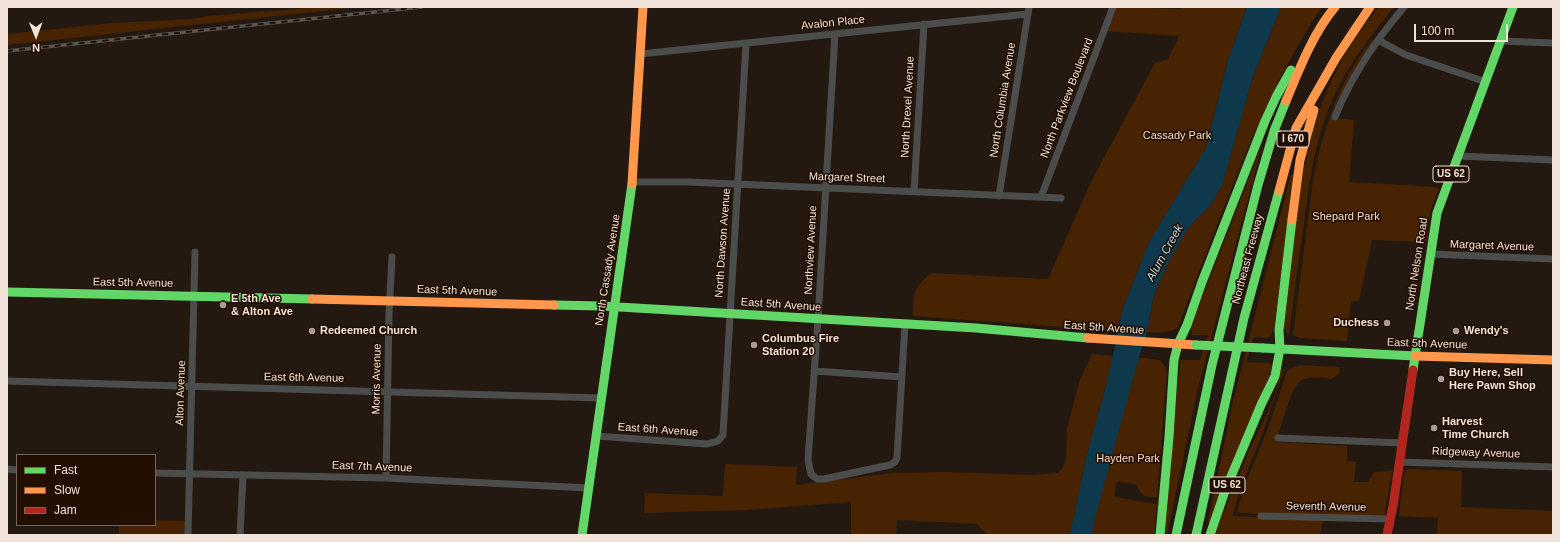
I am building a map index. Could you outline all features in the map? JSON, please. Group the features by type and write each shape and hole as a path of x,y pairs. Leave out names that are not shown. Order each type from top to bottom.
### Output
{"main road":[{"name":"North Cassady Avenue","path":"582,535 614,307 627,231 632,182 643,7"},
{"name":"Northeast Freeway","path":"1176,535 1212,365 1258,185 1274,131 1301,65 1324,22 1335,7"},
{"name":"Northeast Freeway","path":"1196,535 1244,318 1296,128 1329,73 1336,58 1370,7"},
{"name":"North Nelson Road","path":"1387,535 1437,213 1513,7"},
{"path":"1160,535 1174,360 1178,344 1187,325 1229,212 1276,97 1298,58 1324,22"},
{"path":"1280,350 1279,330 1284,282 1300,160 1308,124 1329,73"},
{"name":"East 5th Avenue","path":"7,292 614,307 976,328 1087,339 1280,350 1553,360"},
{"name":"US 62","path":"1210,535 1225,491 1261,405 1275,376 1280,350"}],"street":[{"name":"North Parkview Boulevard","path":"1041,197 1113,7"},
{"path":"1335,117 1356,75 1386,28 1404,7"},
{"name":"Avalon Place","path":"640,54 746,44 1029,11"},
{"name":"North Columbia Avenue","path":"999,196 1029,11"},
{"name":"North Drexel Avenue","path":"914,191 924,24"},
{"name":"Northview Avenue","path":"835,34 808,460 811,474 817,478 824,479 884,467 895,462 898,454 902,378"},
{"path":"1378,40 1406,55 1486,82"},
{"path":"1501,41 1553,44"},
{"name":"North Dawson Avenue","path":"718,441 723,435 724,428 746,44"},
{"path":"1458,156 1553,160"},
{"name":"Margaret Street","path":"632,182 688,182 1061,198"},
{"name":"Alton Avenue","path":"188,535 196,252"},
{"name":"Margaret Avenue","path":"1431,254 1553,259"},
{"name":"Morris Avenue","path":"386,478 389,301 392,257"},
{"path":"814,370 902,378 905,324"},
{"name":"East 6th Avenue","path":"7,381 601,398"},
{"name":"East 6th Avenue","path":"596,436 706,444 718,441"},
{"path":"1278,438 1402,443"},
{"name":"Ridgeway Avenue","path":"1399,462 1553,467"},
{"name":"East 7th Avenue","path":"156,473 386,478 589,488"},
{"path":"240,535 243,475"},
{"name":"Seventh Avenue","path":"1261,516 1390,519"}],"green space":[{"path":"319,7 359,7 7,45 7,34 113,23 193,19 207,16"},
{"name":"Cassady Park","path":"1116,7 1181,9 1181,7 1247,7 1228,60 1206,148 1149,242 1123,308 1118,331 913,316 913,302 917,287 931,273 1048,279 1091,182 1155,63 1168,59 1179,36 1107,31"},
{"path":"1281,7 1322,7 1296,48 1263,113 1213,235 1178,327 1168,332 1147,332 1154,294 1171,257 1188,228 1211,204 1222,185 1253,76"},
{"path":"1379,7 1394,7 1360,51 1346,74 1333,98 1321,131 1310,180 1288,335 1284,328 1293,242 1306,159 1317,119 1332,80 1352,42"},
{"name":"Shepard Park","path":"1373,39 1375,41 1334,118 1354,120 1349,182 1439,188 1430,212 1426,242 1372,240 1359,301 1351,301 1347,341 1300,338 1293,335 1313,180 1317,161 1327,124 1342,88 1361,54"},
{"path":"1263,142 1198,388 1167,535 1163,535 1180,360 1200,360 1208,335 1192,335 1191,326"},
{"path":"1291,174 1294,175 1274,328 1271,336 1268,338 1254,337 1246,362 1271,363 1271,371 1211,523 1208,522 1232,406"},
{"path":"1092,354 1113,356 1086,458 1070,535 987,535 977,524 897,520 896,535 851,535 851,502 747,510 644,513 645,493 723,496 725,464 797,467 796,485 892,473 944,472 1033,475 1057,473 1062,469 1066,461 1067,428 1080,380"},
{"name":"Hayden Park","path":"1129,356 1160,360 1167,371 1157,498 1142,494 1136,484 1116,482 1115,497 1157,504 1154,535 1085,535"},
{"path":"1300,365 1339,367 1340,371 1338,375 1331,379 1319,377 1303,379 1296,385 1289,400 1276,442 1347,446 1347,461 1356,462 1354,482 1368,482 1374,472 1392,471 1384,517 1255,514 1237,512 1246,482 1269,426 1287,371"},
{"path":"1285,367 1263,432 1241,487 1232,516 1323,520 1320,535 1214,535 1252,444 1273,400 1280,372"},
{"path":"1409,469 1462,471 1461,507 1553,511 1553,535 1437,535 1438,518 1399,516 1404,471"},
{"path":"156,520 185,521 185,535 119,535 119,526 156,526"}],"water":[{"name":"Alum Creek","path":"1247,7 1281,7 1253,76 1222,185 1211,204 1188,228 1171,257 1154,294 1147,332 1094,521 1092,535 1070,535 1086,458 1107,382 1123,308 1149,242 1206,148 1228,60"}],"railway":[{"path":"7,51 422,7"}],"traffic: fast":[{"path":"1413,370 1437,213 1513,7"},
{"path":"1160,535 1174,360 1178,344 1187,325 1202,282 1265,121 1291,70"},
{"path":"1176,535 1212,365 1258,185 1274,131 1286,101"},
{"path":"582,535 632,184"},
{"path":"1196,535 1244,318 1279,191"},
{"path":"1210,535 1225,491 1261,405 1275,376 1280,349 1279,330 1292,220"},
{"path":"7,292 312,299"},
{"path":"554,305 602,306 976,328 1088,338"},
{"path":"1196,345 1263,348"},
{"path":"1263,348 1415,356"}],"traffic: slow":[{"path":"632,184 643,7"},
{"path":"1286,101 1301,64 1313,40 1335,7"},
{"path":"1279,191 1296,128 1336,58 1370,7"},
{"path":"1292,220 1300,160 1314,110"},
{"path":"312,299 554,305"},
{"path":"1088,338 1196,345"},
{"path":"1415,356 1553,360"}],"traffic: jam":[{"path":"1387,535 1393,506 1413,370"}],"place":[{"name":"E 5th Ave & Alton Ave","path":"223,305"},
{"name":"Duchess","path":"1387,323"},
{"name":"Redeemed Church","path":"312,331"},
{"name":"Wendy's","path":"1456,331"},
{"name":"Columbus Fire Station 20","path":"754,345"},
{"name":"Buy Here, Sell Here Pawn Shop","path":"1441,379"},
{"name":"Harvest Time Church","path":"1434,428"}]}
